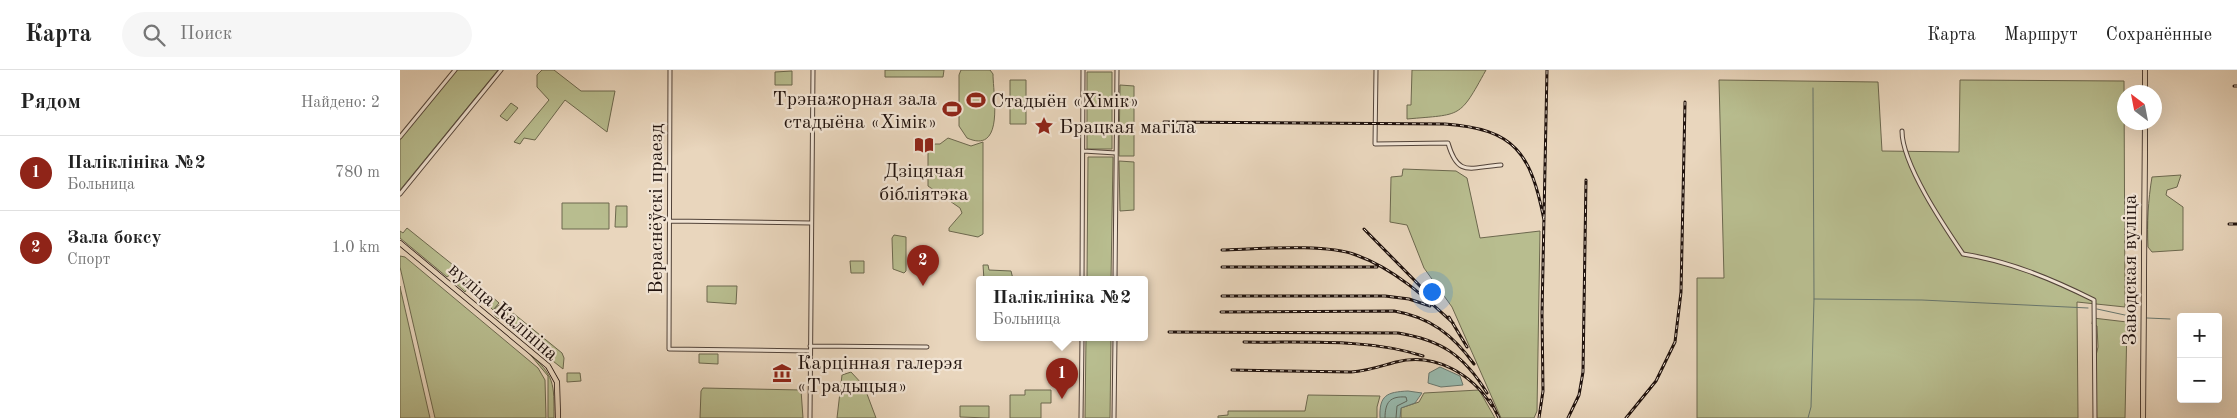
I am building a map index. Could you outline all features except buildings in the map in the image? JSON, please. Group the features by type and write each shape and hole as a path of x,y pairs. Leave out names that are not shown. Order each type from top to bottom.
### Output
{"main road":[{"path":"2145,70 2145,85"},
{"name":"Заводская вуліца","path":"2143,418 2145,130"},
{"name":"вуліца Калініна","path":"400,243 548,366 557,382 558,418"}],"street":[{"path":"400,137 455,70"},
{"path":"400,194 501,70"},
{"name":"Вераснёўскі праезд","path":"670,70 669,348 810,351"},
{"path":"810,418 812,70"},
{"path":"1082,276 1083,70"},
{"path":"1115,276 1117,70"},
{"path":"1376,70 1375,144 1448,143 1455,164 1461,167 1501,165"},
{"path":"1902,131 1902,140 1914,171 1963,254 1989,258 2022,268 2094,300 2095,418"},
{"path":"1083,151 1116,153"},
{"path":"670,221 811,223"},
{"path":"1081,418 1082,341"},
{"path":"1114,418 1115,341"},
{"path":"810,346 927,347"}],"green space":[{"path":"456,70 498,70 400,190 400,139"},
{"path":"542,70 554,70 581,91 615,91 607,132 565,100 535,140 524,138 520,144 514,142 549,100 537,87 537,75"},
{"path":"885,70 944,70 943,77 885,77"},
{"name":"Стадыён «Хімік»","path":"961,70 990,70 993,74 995,108 992,130 987,138 979,141 967,138 959,126 959,75"},
{"path":"1412,70 1486,70 1470,98 1457,111 1439,116 1407,119 1407,105 1411,105"},
{"path":"792,71 792,85 775,85 775,72"},
{"path":"1087,72 1112,72 1112,149 1087,149"},
{"path":"1010,80 1026,80 1026,124 1010,124"},
{"path":"1719,80 1878,82 1882,151 1959,152 1960,80 2124,81 2124,85 2117,85 2117,130 2124,130 2125,307 2077,302 2078,418 1697,418 1697,278 1724,278"},
{"path":"1120,85 1134,86 1134,156 1119,156"},
{"path":"511,103 518,108 507,121 500,116"},
{"path":"948,138 971,146 983,142 983,234 978,237 949,231 949,228 962,213 960,208 928,186 928,153 935,144 940,144"},
{"path":"1088,157 1113,157 1111,276 1087,276"},
{"path":"1119,161 1134,162 1134,210 1120,211"},
{"path":"1403,169 1456,171 1467,178 1480,238 1540,231 1537,411 1534,418 1501,418 1452,307 1424,268 1407,225 1390,222 1391,177 1402,176"},
{"path":"2181,175 2177,187 2167,190 2166,195 2183,207 2183,250 2152,252 2148,247 2148,229 2152,177"},
{"path":"562,203 609,203 609,229 562,229"},
{"path":"616,206 627,206 627,227 615,227"},
{"path":"407,228 458,269 447,277 400,238 400,231 403,233"},
{"path":"894,235 906,237 906,271 904,273 893,269 892,238"},
{"path":"400,256 405,257 538,368 545,380 546,418 435,418 400,267"},
{"path":"850,261 864,261 864,273 851,273"},
{"path":"983,265 988,265 989,270 1011,271 1012,276 984,276"},
{"path":"460,271 473,281 465,292 452,280"},
{"path":"476,284 486,292 481,298 469,291"},
{"path":"707,286 737,286 736,304 707,302"},
{"path":"400,287 430,418 400,418"},
{"path":"489,294 499,303 493,310 483,300"},
{"path":"501,305 506,307 508,312 506,317 501,319 496,317 494,312 496,307"},
{"path":"513,313 562,353 564,358 563,369 505,323"},
{"path":"2093,318 2127,322 2125,418 2096,418 2094,364 2098,347 2097,326 2092,324"},
{"path":"1086,341 1111,341 1110,418 1085,418"},
{"path":"528,352 537,360 548,374 551,381 554,396 554,418 548,418 548,376"},
{"path":"699,354 718,354 718,364 699,363"},
{"path":"851,372 864,386 876,418 837,418 842,375"},
{"path":"567,373 580,373 581,381 567,382"},
{"path":"703,388 801,390 803,418 700,418 701,391"},
{"path":"1025,390 1051,390 1051,403 1041,403 1041,418 1010,418 1010,395 1025,395"},
{"path":"1479,390 1495,418 1401,418 1401,408 1419,402 1424,393"},
{"path":"1308,395 1380,396 1377,418 1218,418 1218,416 1228,415 1228,411 1305,411"},
{"path":"960,406 989,406 989,418 960,417"}],"water":[{"path":"1440,367 1460,376 1463,385 1441,387 1428,383 1429,373"},
{"path":"1395,392 1422,393 1415,403 1401,408 1400,418 1380,418 1381,404 1386,396"}],"waterway":[{"path":"1808,418 1811,407 1814,299 1813,88"},
{"path":"1814,299 1922,300 2088,308"},
{"path":"2097,309 2134,317"},
{"path":"2147,318 2170,319"}],"railway":[{"path":"1539,418 1543,391 1542,314 1547,70"},
{"path":"1626,418 1656,381 1675,342 1681,292 1685,102"},
{"path":"1164,122 1445,124 1469,127 1504,139 1516,149 1533,177 1544,220"},
{"path":"1568,418 1579,395 1583,372 1586,180"},
{"path":"2229,224 2237,224"},
{"path":"1364,229 1424,290"},
{"path":"1222,250 1310,248 1343,251 1356,255 1396,275 1420,293 1453,323"},
{"path":"1222,267 1377,267"},
{"path":"1222,296 1385,296 1409,299 1430,306"},
{"path":"1221,312 1394,311 1419,318 1440,329 1458,344 1474,364"},
{"path":"1449,317 1467,347"},
{"path":"1169,332 1398,333 1427,340 1450,351 1469,369 1487,393"},
{"path":"1244,342 1357,344 1380,346 1423,356"},
{"path":"1232,370 1351,372 1396,362 1425,360 1451,368 1463,375 1474,384 1492,406"},
{"path":"1490,400 1499,418"}],"place":[{"name":"Стадыён «Хімік»","path":"976,100"},
{"name":"Трэнажорная зала стадыёна «Хімік»","path":"952,109"},
{"name":"Брацкая магіла","path":"1044,126"},
{"name":"Дзіцячая бібліятэка","path":"924,145"},
{"name":"Зала боксу","path":"923,286"},
{"name":"Карцінная галерэя «Традыцыя»","path":"782,373"},
{"name":"Паліклініка №2","path":"1062,399"}]}
